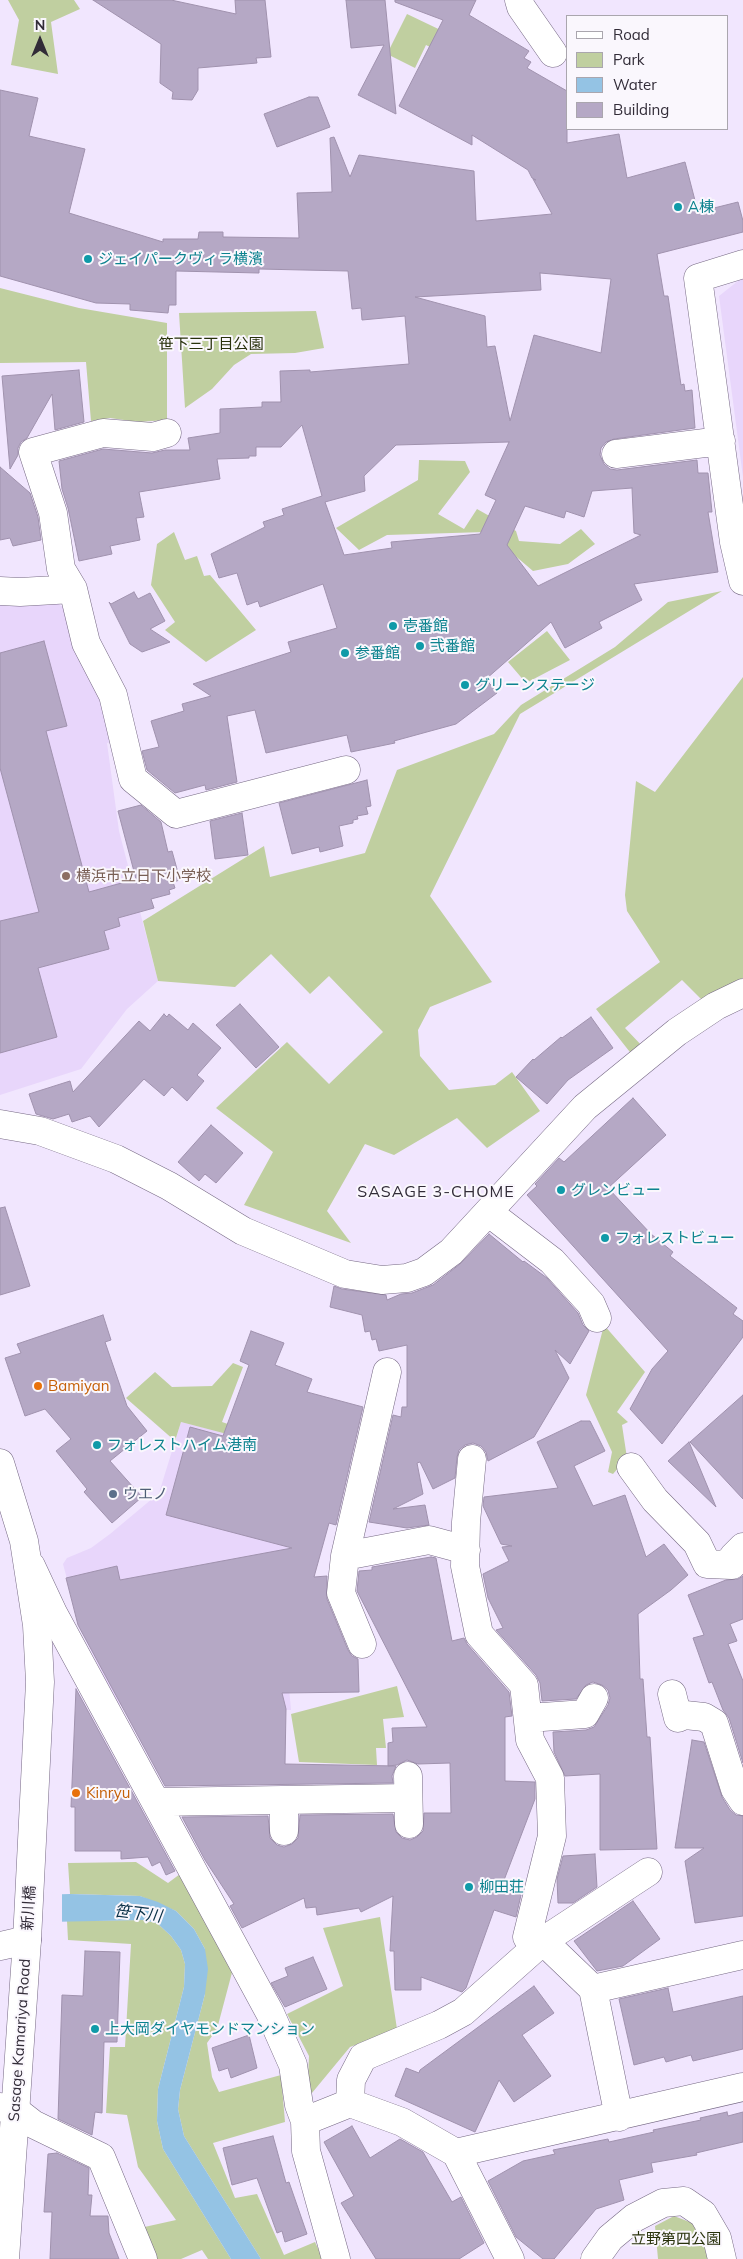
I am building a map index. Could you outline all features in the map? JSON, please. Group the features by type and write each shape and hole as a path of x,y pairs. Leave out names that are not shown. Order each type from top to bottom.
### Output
{"street":[{"path":"519,0 521,8 553,53"},
{"path":"743,264 698,278 734,542 743,581"},
{"path":"167,433 152,437 103,433 34,452 53,513 61,569 73,589 86,643 113,695 133,779 176,814 346,770"},
{"path":"616,454 720,440"},
{"path":"0,591 73,589"},
{"path":"0,1124 40,1131 116,1159 169,1186 243,1231 345,1274 382,1280 407,1278 424,1272 451,1252 585,1107 677,1032 736,1004"},
{"path":"488,1212 552,1261 592,1304 598,1318"},
{"path":"362,1644 340,1593 345,1556 387,1372"},
{"path":"472,1459 465,1566 479,1634 524,1686 530,1740 550,1778 552,1836 527,1937 593,1989 619,2117"},
{"path":"0,1463 24,1541 26,1554 53,1613 240,1961 270,2013 292,2065 299,2105 305,2121 306,2151 336,2259"},
{"path":"631,1467 655,1500 697,1543 707,1564 732,1565 734,1557 743,1547"},
{"path":"345,1556 429,1540 466,1550"},
{"name":"新川橋","path":"26,1554 37,1625 40,1682 28,1940"},
{"path":"672,1694 678,1718 686,1715 704,1716 714,1723 735,1790 743,1802"},
{"path":"528,1718 585,1714 594,1698"},
{"path":"156,1802 409,1799"},
{"path":"284,1800 284,1831"},
{"path":"350,2103 351,2080 363,2058 439,2025 463,2012 538,1945 648,1872"},
{"path":"0,1946 28,1940"},
{"name":"Sasage Kamariya Road","path":"5,2259 7,2109 28,1940"},
{"path":"593,1989 743,1955"},
{"path":"456,2152 619,2117 743,2086"},
{"path":"305,2121 350,2103 402,2122 456,2152 510,2259"},
{"path":"7,2109 101,2158 143,2259"},
{"path":"595,2259 610,2238 634,2218 663,2203 684,2201 703,2214 716,2238 722,2259"}],"shaded area":[{"path":"743,277 743,477 719,296"},
{"name":"横浜市立日下小学校","path":"53,600 68,611 120,739 107,743 119,831 158,981 127,1009 81,1069 0,1095 0,602"},
{"path":"181,1422 307,1453 280,1585 291,1710 118,1705 81,1631 63,1564 67,1558 91,1548 110,1534 159,1493"}],"green space":[{"path":"8,0 74,0 80,9 51,22 58,74 11,65 19,20"},
{"path":"407,14 474,46 440,52 426,45 415,68 387,54"},
{"path":"0,288 79,308 167,323 167,420 138,422 110,418 91,421 86,362 0,363"},
{"name":"笹下三丁目公園","path":"316,311 324,348 295,353 251,354 234,365 212,389 185,408 179,313"},
{"path":"419,460 465,461 470,472 438,514 464,529 477,509 516,531 519,541 560,544 581,529 595,544 568,564 533,571 485,532 387,535 359,550 336,528 418,480"},
{"path":"174,532 185,560 197,556 204,576 210,575 256,630 206,662 165,630 175,622 151,585 157,544"},
{"path":"722,591 520,714 430,896 492,982 430,1007 418,1030 420,1056 449,1090 495,1085 512,1072 540,1111 487,1148 457,1118 394,1155 365,1144 327,1211 351,1243 244,1205 273,1152 216,1108 287,1042 329,1084 383,1032 329,976 310,994 271,954 235,987 158,981 143,921 264,846 270,877 365,853 397,770 494,734 521,705 615,647 668,602"},
{"path":"547,631 570,660 526,683 508,662"},
{"path":"743,677 743,978 702,1000 682,980 625,1028 644,1048 633,1056 596,1009 660,962 627,911 625,895 636,781 655,792"},
{"path":"604,1325 645,1372 617,1412 628,1422 622,1425 627,1458 613,1474 608,1472 612,1452 586,1395"},
{"path":"233,1363 243,1367 222,1422 228,1424 227,1434 181,1422 175,1441 126,1398 155,1372 172,1387 212,1386"},
{"path":"397,1686 404,1717 383,1719 386,1748 376,1748 377,1765 299,1762 291,1714"},
{"path":"136,1862 168,1883 184,1871 234,1965 217,2029 207,2043 212,2077 219,2092 281,2075 285,2122 213,2143 235,2198 257,2194 284,2255 315,2242 323,2259 261,2259 184,2136 178,2109 180,2090 205,1994 205,1949 194,1929 176,1911 140,1896 70,1894 68,1863"},
{"path":"380,1917 397,2029 350,2047 307,2099 309,2056 287,2014 343,1986 323,1928"},
{"path":"143,1920 157,1923 171,1936 181,1950 185,1964 184,1987 158,2089 157,2121 163,2149 231,2259 208,2259 202,2250 181,2259 153,2259 140,2228 176,2220 138,2167 127,2115 106,2113 110,2047 125,2047 131,1944 68,1940 67,1921"},
{"name":"立野第四公園","path":"674,2216 700,2226 715,2259 658,2259 655,2226"}],"water":[{"name":"笹下川","path":"70,1894 140,1896 158,1902 176,1911 194,1929 205,1949 208,1969 205,1994 180,2090 178,2109 184,2136 261,2259 231,2259 163,2149 157,2121 158,2089 184,1987 185,1964 181,1950 171,1936 157,1923 143,1920 0,1923 0,1896"}],"pier":[{"path":"62,1892 62,1924 0,1926 0,1893"}],"building":[{"path":"93,0 171,0 236,14 235,0 265,0 271,57 256,58 257,63 198,68 198,90 192,100 172,99 173,92 160,83 161,44"},
{"path":"346,0 385,0 396,114 358,95 384,45 351,48"},
{"path":"395,0 476,0 469,15 529,51 524,58 531,62 527,68 566,90 567,143 619,134 627,178 685,162 698,212 738,202 743,221 743,232 657,254 664,296 668,296 681,385 684,384 685,391 692,390 695,428 614,439 606,442 601,448 600,455 604,464 610,469 617,470 697,460 698,473 708,473 712,512 708,512 718,572 634,584 642,600 599,622 602,628 565,648 551,622 486,679 497,693 456,724 394,741 395,743 351,752 347,735 266,753 255,710 227,716 237,782 206,790 205,785 175,793 147,770 142,751 159,747 151,721 184,711 182,704 211,696 193,684 291,652 288,642 337,628 323,584 260,607 258,601 247,605 237,573 219,578 211,554 265,527 263,522 284,515 282,509 322,496 302,425 281,447 256,447 256,456 249,456 249,458 217,459 220,479 139,492 144,517 136,518 140,540 110,546 112,554 79,561 62,489 59,461 103,449 152,453 165,450 190,450 188,438 220,433 220,409 262,407 262,402 281,402 280,371 310,370 310,372 409,364 405,316 362,320 361,308 352,309 348,271 259,269 259,273 176,271 176,305 169,305 168,313 130,310 130,304 96,303 0,276 0,90 38,98 29,136 85,149 69,213 163,242 163,239 198,239 199,232 223,232 223,237 299,238 297,193 332,192 330,138 334,137 350,177 359,155 474,171 476,221 552,214 533,179 536,180 532,178 528,170 472,135 472,145 399,106 443,20 395,2","holes":["540,273 611,279 601,353 534,335 510,421 495,346 487,347 485,316 415,297 541,290","509,442 485,495 496,500 480,534 391,542 392,548 344,555 325,502 365,491 364,476 396,445","632,488 634,533 641,535 538,586 507,545 525,506 564,518 566,511 584,517 592,491"]},
{"path":"309,97 318,97 330,127 277,147 264,114"},
{"path":"79,370 84,422 55,430 52,394 27,438 21,442 18,448 18,455 10,469 2,376"},
{"path":"0,467 30,493 38,517 41,540 13,546 10,538 0,540"},
{"path":"134,592 138,599 150,593 165,621 150,629 170,642 142,652 130,644 109,602 111,604"},
{"path":"44,641 67,726 46,731 89,892 136,879 118,811 141,805 161,822 168,852 172,851 180,880 173,882 175,888 169,890 170,894 151,899 154,908 118,918 120,926 104,931 109,949 38,968 57,1037 0,1053 0,921 39,912 0,768 0,653"},
{"path":"367,780 371,806 366,807 368,814 357,816 358,819 353,820 353,823 339,826 343,846 320,852 319,847 292,854 279,803"},
{"path":"242,813 248,855 215,859 210,821"},
{"path":"240,1004 279,1047 256,1068 216,1025"},
{"path":"164,1014 167,1017 169,1014 188,1030 193,1023 221,1048 197,1075 204,1081 187,1101 172,1087 164,1096 144,1079 99,1127 90,1116 72,1122 69,1114 53,1119 36,1114 29,1094 70,1081 73,1092 139,1021 150,1031"},
{"path":"591,1017 613,1048 568,1080 547,1104 516,1077 533,1059"},
{"path":"633,1098 666,1135 608,1188 651,1234 673,1252 670,1256 737,1308 733,1314 743,1321 743,1337 662,1444 630,1409 652,1369 668,1351 527,1195 537,1186 535,1184 559,1158 564,1162"},
{"path":"211,1125 243,1153 216,1183 205,1174 199,1181 178,1162"},
{"path":"5,1207 30,1286 0,1295 0,1208"},
{"path":"489,1234 523,1262 547,1278 578,1313 583,1325 589,1331 570,1364 555,1350 569,1378 534,1437 488,1461 486,1452 481,1446 473,1443 465,1445 459,1450 455,1478 433,1489 420,1462 417,1463 423,1494 393,1509 425,1505 429,1525 407,1528 369,1522 393,1415 401,1417 402,1407 407,1407 407,1345 379,1351 376,1339 372,1340 370,1331 365,1332 362,1315 330,1307 334,1286 342,1289 386,1295 387,1300 401,1294 412,1293 433,1285 460,1264"},
{"path":"103,1315 111,1340 105,1342 127,1406 147,1431 110,1461 142,1497 112,1523 84,1492 87,1489 56,1451 71,1439 45,1409 25,1416 5,1358 21,1353 17,1344"},
{"path":"251,1331 284,1343 275,1365 312,1379 307,1392 363,1407 336,1525 329,1523 314,1577 327,1576 327,1599 348,1650 352,1656 358,1659 359,1692 282,1693 286,1709 285,1764 396,1766 392,1776 393,1783 165,1786 78,1625 66,1578 117,1566 120,1580 292,1548 166,1515 190,1427 223,1436 249,1365 240,1361"},
{"path":"743,1395 743,1499 690,1442"},
{"path":"581,1421 590,1421 605,1451 574,1466 593,1506 625,1495 646,1557 664,1544 688,1575 638,1614 640,1679 643,1679 647,1737 650,1737 657,1849 600,1850 600,1774 565,1776 554,1752 553,1732 586,1730 594,1727 608,1705 610,1698 608,1690 602,1685 593,1682 586,1685 576,1699 542,1701 540,1683 536,1675 496,1630 503,1628 488,1598 483,1574 509,1561 502,1547 512,1546 501,1544 483,1506 484,1497 558,1488 537,1442"},
{"path":"689,1442 716,1507 668,1461"},
{"path":"431,1557 436,1558 452,1641 464,1638 467,1644 509,1692 512,1716 505,1717 505,1781 535,1782 535,1799 501,1888 521,1895 516,1917 494,1910 466,1988 462,1992 421,1977 421,1990 395,1990 394,1951 390,1951 393,1896 361,1912 359,1908 317,1915 316,1907 306,1908 304,1898 242,1928 230,1906 234,1904 205,1860 182,1817 268,1816 270,1838 277,1845 284,1847 292,1844 298,1838 300,1815 393,1814 396,1832 402,1838 410,1840 417,1837 423,1831 424,1813 451,1813 450,1763 418,1764 407,1760 397,1765 388,1766 388,1743 393,1742 392,1728 427,1727 357,1591 359,1571"},
{"path":"743,1576 743,1619 730,1624 737,1641 728,1644 743,1681 743,1763 729,1718 723,1710 712,1682 709,1683 693,1638 704,1635 688,1595 726,1580 738,1579"},
{"path":"76,1689 175,1871 166,1875 160,1862 152,1866 148,1857 121,1859 121,1851 75,1851 75,1807 71,1807"},
{"path":"692,1740 704,1742 722,1797 730,1810 736,1815 743,1816 743,1916 695,1923 685,1861 704,1848 675,1848"},
{"path":"595,1854 597,1887 573,1903 558,1903 557,1879 563,1856"},
{"path":"633,1901 660,1939 623,1966 597,1971 574,1941"},
{"name":"上大岡ダイヤモンドマンション","path":"85,1951 120,1952 117,2042 104,2042 102,2113 95,2112 92,2135 58,2119 62,1995 83,1996"},
{"path":"313,1957 327,1989 285,2007 271,1983 288,1976 285,1968"},
{"path":"534,1986 554,2013 522,2035 551,2076 514,2102 499,2080 475,2132 395,2096 406,2068 419,2073 420,2070"},
{"path":"668,1988 673,2012 743,1996 743,2049 693,2061 691,2055 666,2062 664,2057 634,2065 619,1999"},
{"path":"249,2035 257,2068 231,2078 228,2068 219,2071 212,2048"},
{"path":"727,2112 728,2116 743,2112 743,2142 696,2153 697,2155 651,2163 653,2172 619,2180 624,2200 596,2209 554,2259 543,2259 516,2237 488,2181 523,2161 555,2154 553,2150 608,2139 609,2142"},
{"path":"352,2126 370,2158 400,2139 423,2152 452,2202 461,2197 484,2243 459,2259 376,2259 341,2203 354,2196 324,2142"},
{"path":"273,2136 286,2183 289,2182 307,2234 285,2242 282,2231 277,2233 257,2178 232,2185 223,2148"},
{"path":"57,2153 89,2168 88,2195 92,2195 90,2216 108,2216 109,2233 119,2259 50,2259 52,2212 44,2212 48,2154"}],"place":[{"name":"A棟","path":"678,207"},
{"name":"ジェイパークヴィラ横濱","path":"88,259"},
{"name":"壱番館","path":"393,626"},
{"name":"弐番館","path":"420,646"},
{"name":"参番館","path":"345,653"},
{"name":"グリーンステージ","path":"465,685"},
{"name":"横浜市立日下小学校","path":"66,876"},
{"name":"グレンビュー","path":"561,1190"},
{"name":"フォレストビュー","path":"605,1238"},
{"name":"Bamiyan","path":"38,1386"},
{"name":"フォレストハイム港南","path":"97,1445"},
{"name":"ウエノ","path":"113,1494"},
{"name":"Kinryu","path":"76,1793"},
{"name":"柳田荘","path":"469,1887"},
{"name":"上大岡ダイヤモンドマンション","path":"95,2029"}],"district":[{"name":"SASAGE 3-CHOME","path":"436,1192"}]}
